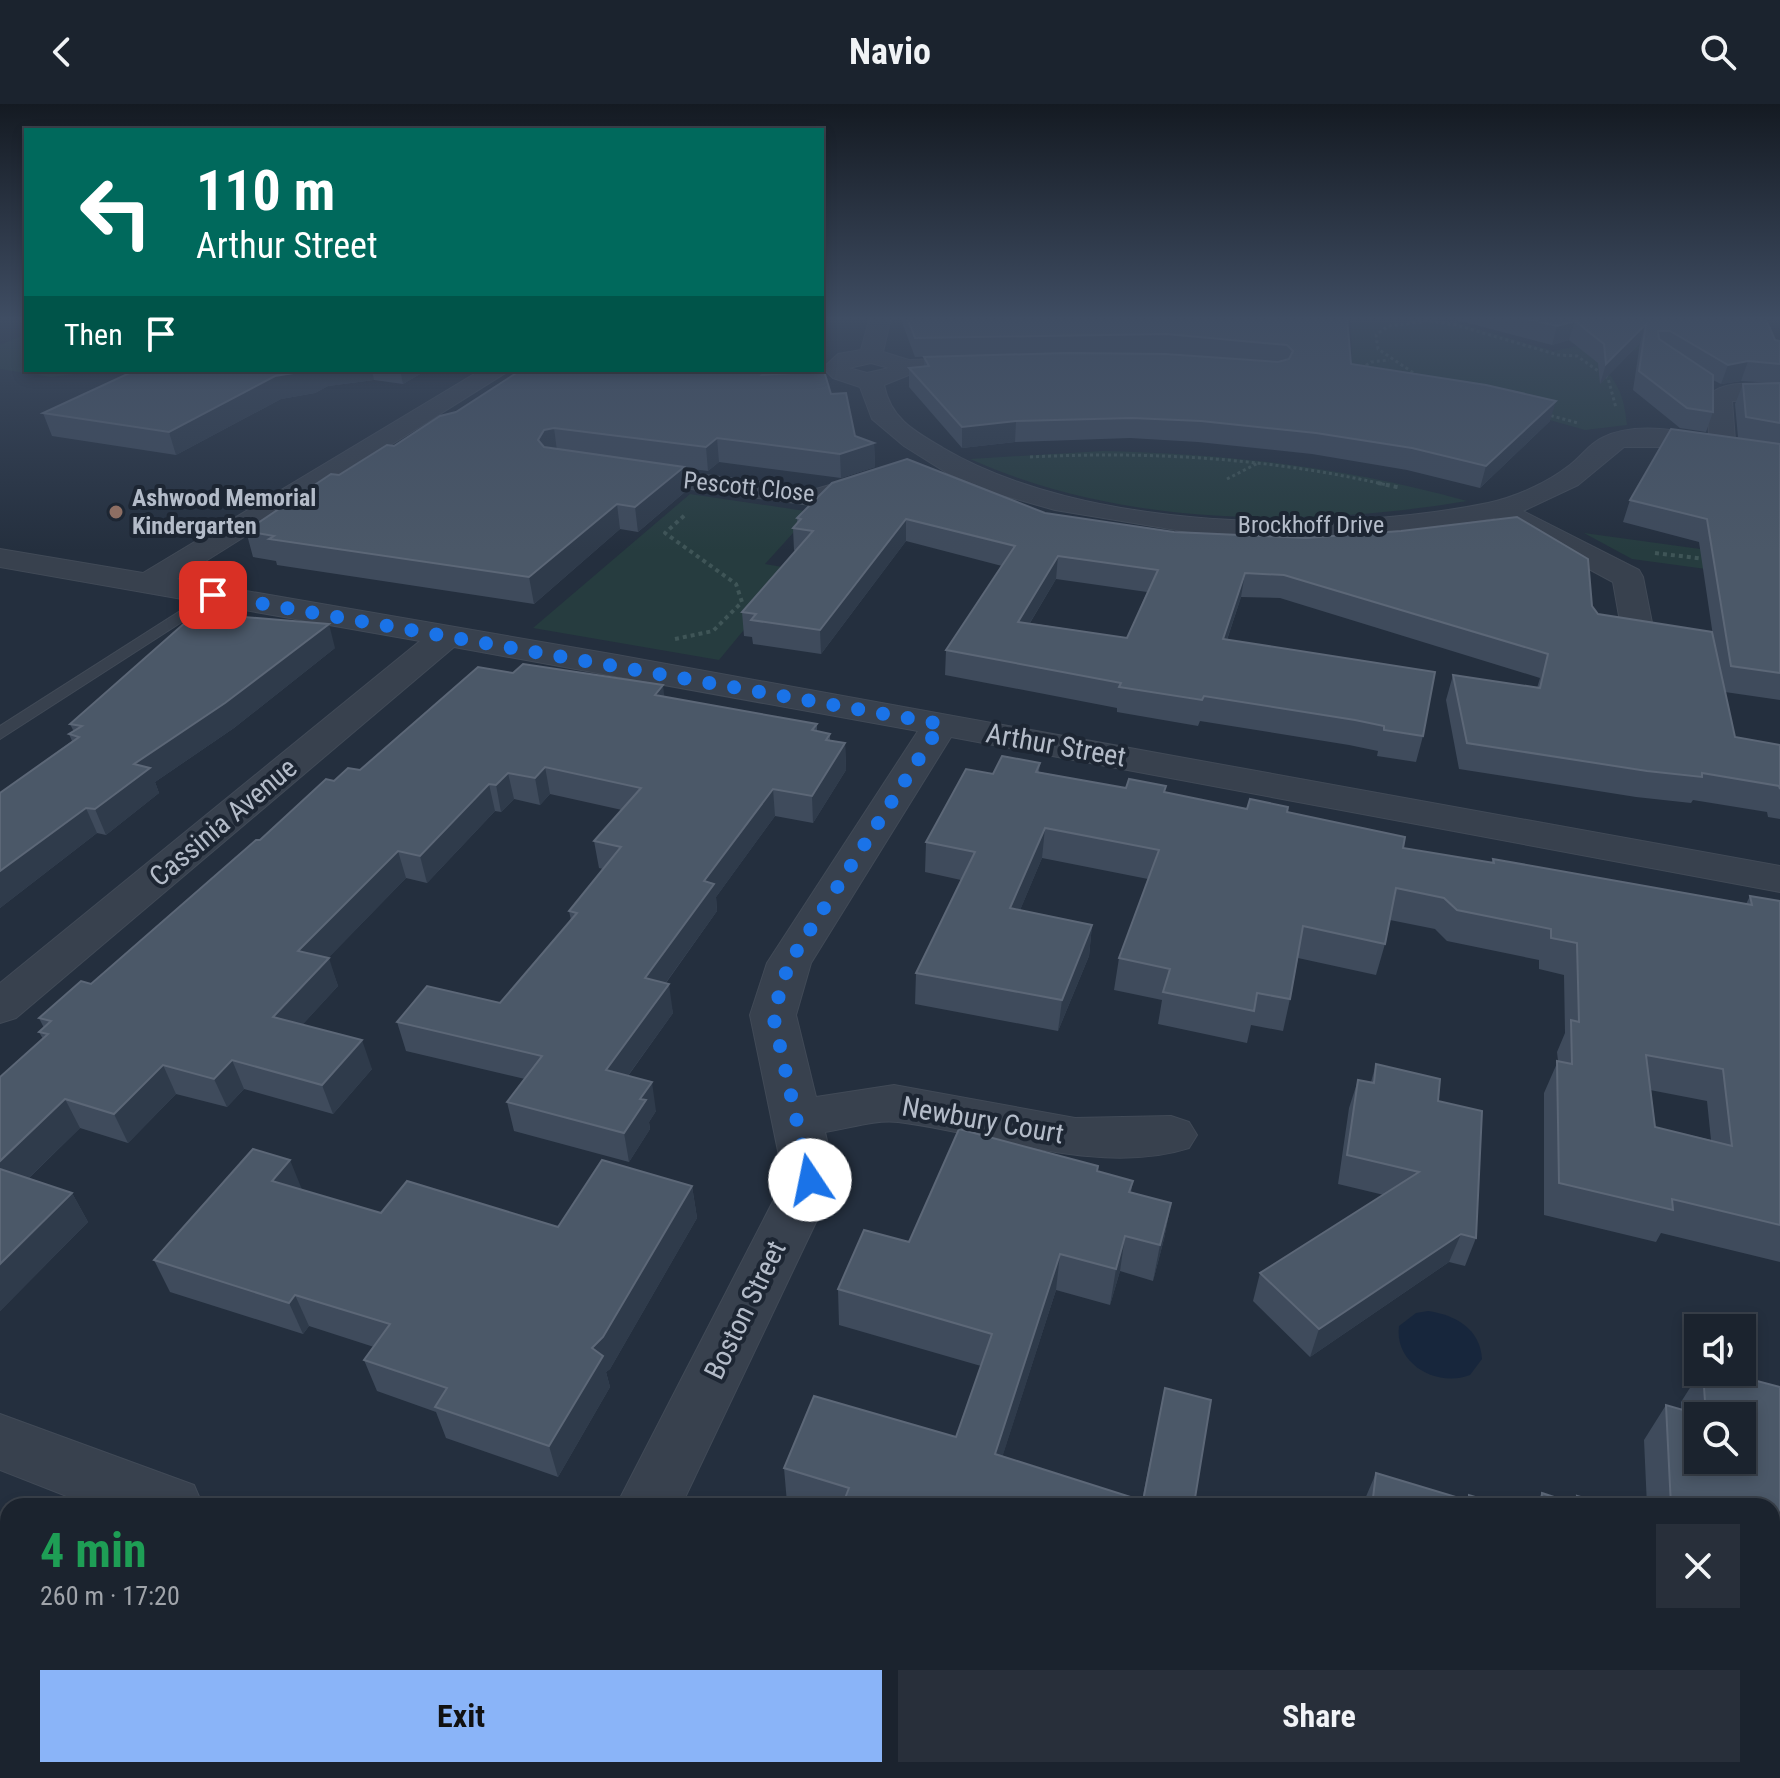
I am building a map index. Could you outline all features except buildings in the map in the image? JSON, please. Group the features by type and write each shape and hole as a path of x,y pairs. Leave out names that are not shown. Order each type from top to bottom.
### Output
{"street":[{"path":"149,583 457,395"},
{"name":"Brockhoff Drive","path":"876,395 878,409 889,424 948,463 1025,493 1094,509 1179,523 1284,530 1360,529 1466,515 1498,509 1576,474 1611,442 1667,439 1780,456"},
{"path":"1718,395 1723,426 1721,447"},
{"name":"Pescott Close","path":"603,469 818,498 900,471 948,463"},
{"path":"1498,509 1628,577 1651,635 1602,628"},
{"name":"Arthur Street","path":"4,562 149,583 617,665 1780,879"},
{"name":"Cassinia Avenue","path":"0,1007 445,637"},
{"name":"Boston Street","path":"652,1498 810,1180 773,1015 789,963 941,724"},
{"name":"Newbury Court","path":"797,1118 894,1103 1075,1137 1171,1135"},
{"path":"0,1442 150,1498"}],"lane":[{"path":"0,734 213,595"}],"path":[{"path":"1612,416 1614,395"},
{"path":"1532,411 1585,423"},
{"path":"948,463 1109,454 1259,462 1333,473 1421,493 1466,515"},
{"path":"1227,479 1259,462"},
{"path":"617,665 633,644 713,631 742,602 736,584 665,533 686,514 741,506 759,492"},
{"path":"1593,558 1626,552 1673,553 1710,560"}],"green space":[{"path":"1462,395 1621,395 1627,425 1585,430"},
{"path":"1102,451 1196,455 1286,464 1376,479 1467,501 1342,515 1278,518 1215,516 1089,498 1029,481 970,459"},
{"path":"690,494 812,512 765,564 794,569 719,660 533,628"},
{"path":"1584,533 1780,560 1780,579 1632,559"}],"water":[{"path":"1428,1311 1456,1320 1477,1339 1482,1359 1470,1375 1444,1378 1432,1375 1420,1370 1403,1352 1399,1326 1416,1313"}],"place":[{"name":"Ashwood Memorial Kindergarten","path":"116,512"}],"route":[{"path":"213,595 941,724 789,963 773,1015 810,1180"}]}
